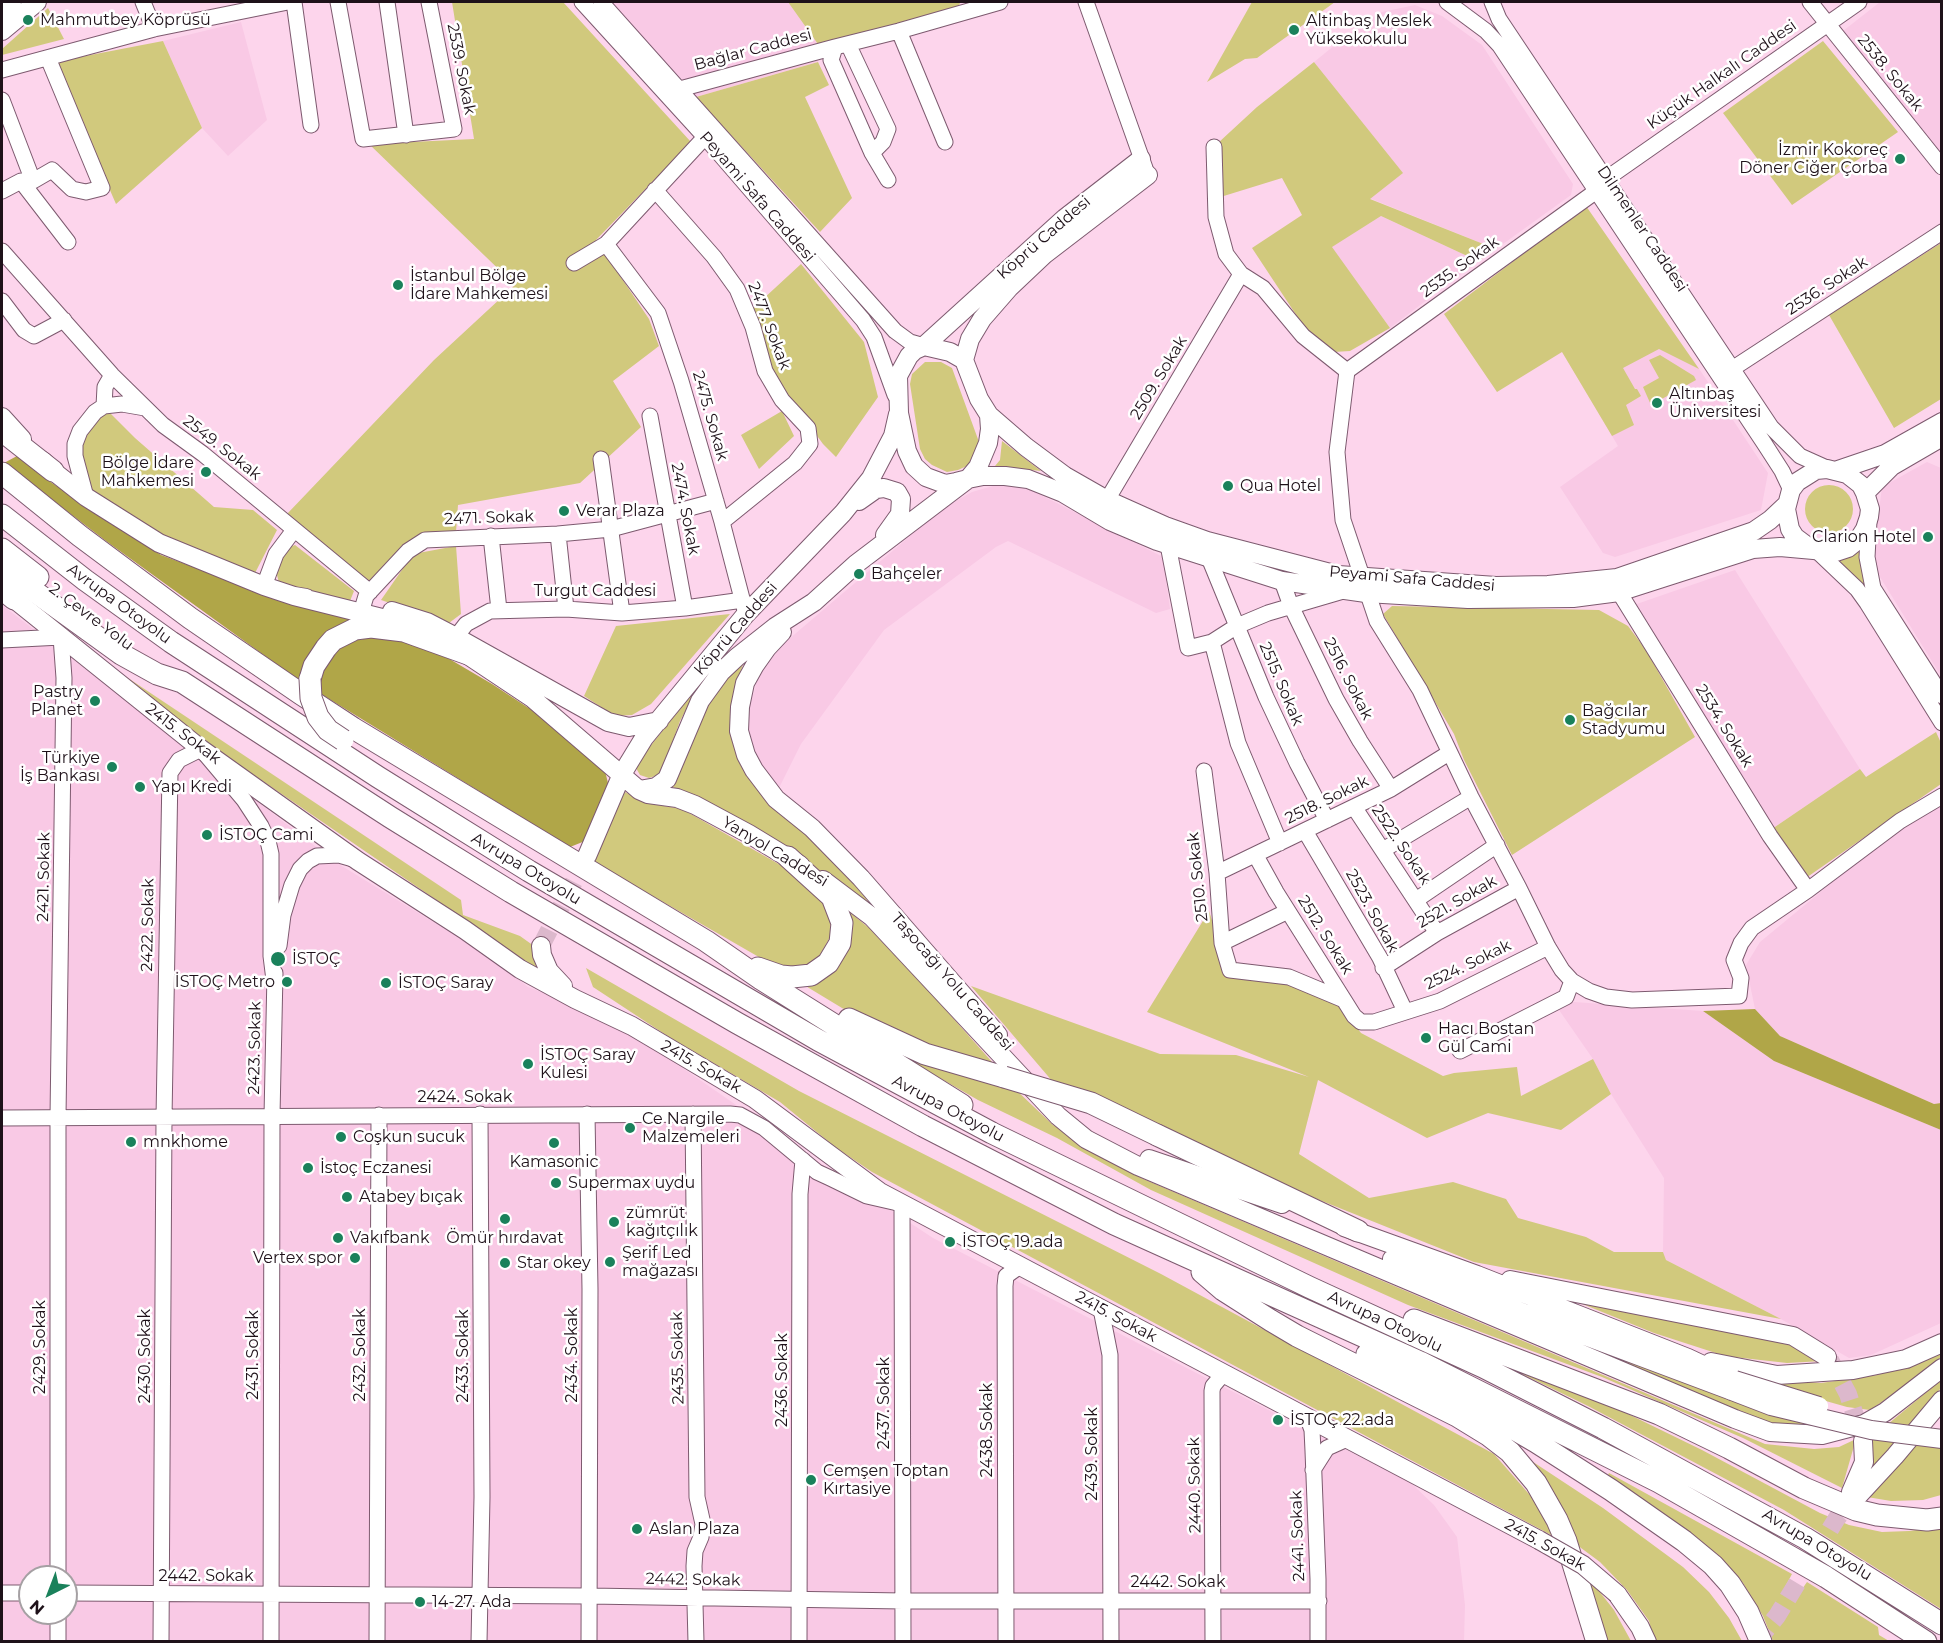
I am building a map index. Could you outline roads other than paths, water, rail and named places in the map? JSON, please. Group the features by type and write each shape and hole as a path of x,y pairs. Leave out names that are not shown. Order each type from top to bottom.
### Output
{"highway":[{"path":"2,431 53,471"},
{"path":"2,473 80,536 190,618 301,694 706,941 761,979 942,1091 977,1115 992,1134"},
{"name":"Avrupa Otoyolu","path":"2,515 171,642 453,824 818,1040 992,1134 1309,1287 1483,1367 1669,1462 1805,1538 1941,1624"},
{"name":"2. Çevre Yolu","path":"2,549 113,634 182,682"},
{"name":"Avrupa Otoyolu","path":"2,568 121,654 157,674 182,682 452,856 726,1018 1018,1176 1186,1258 1420,1362 1659,1482 1800,1561 1926,1641"},
{"path":"453,824 418,791 328,730 318,717 311,698 310,679 314,666 333,640 355,629 371,627 404,631 462,646"},
{"path":"754,966 781,976 811,975 828,963 840,943 842,923 832,897 788,856"},
{"path":"706,941 850,1020 911,1048 1091,1103 1358,1231"},
{"path":"1246,1255 1338,1287 1450,1335 1628,1401 1730,1448 1804,1488 1856,1510 1877,1515 1927,1520 1941,1518"},
{"path":"1186,1258 1223,1290 1270,1320 1297,1336 1457,1416 1510,1452 1536,1483 1557,1520 1566,1541 1597,1641"},
{"path":"1292,1305 1312,1321 1361,1351 1457,1396 1536,1442 1611,1490 1684,1541 1713,1565 1730,1584 1748,1612 1761,1641"},
{"path":"1906,1517 1941,1508"}],"main road":[{"path":"2,31 37,2"},
{"name":"Köprü Caddesi","path":"924,346 1065,218 1144,167"},
{"name":"Köprü Caddesi","path":"964,360 970,339 981,319 1009,288 1144,167"},
{"path":"968,479 978,467 986,450 990,429 989,415 979,399 964,360 950,352 924,346 909,356 898,376 899,412 907,452 914,466 926,477 945,484 983,476 1028,479 1063,493 1110,521 1168,545 1282,581 1359,586"},
{"name":"Köprü Caddesi","path":"587,856 622,774 633,754 744,607 843,513 871,478 884,456 899,412"},
{"name":"Peyami Safa Caddesi","path":"989,415 1065,476 1107,500 1165,526 1208,541 1338,575 1359,586 1618,585 1754,531 1770,520 1789,498"},
{"path":"2,417 53,471 86,497 159,543 294,596 407,624 462,646 608,722 629,727 659,721"},
{"path":"1813,550 1802,544 1790,529 1786,519 1789,498 1797,482 1816,470 1834,470 1886,454 1941,422"},
{"path":"1865,493 1892,466 1941,437"},
{"path":"1618,585 1754,549 1780,547 1836,552 1848,548 1858,540 1865,529 1870,509 1865,493 1854,479 1834,470"},
{"name":"Köprü Caddesi","path":"639,790 656,787 667,779 700,701 722,672 747,648 814,602 856,564 968,479"},
{"path":"843,513 876,489 884,488 897,492 901,499 900,514 896,522 856,564"},
{"name":"2415. Sokak","path":"8,594 201,749 358,861 465,930 520,969 632,1026 755,1099 880,1192 1583,1565 1617,1594 1647,1641"},
{"path":"294,596 367,599 394,612 427,622 532,698 639,790"},
{"name":"Taşocağı Yolu Caddesi","path":"814,602 767,648 745,683 740,706 740,731 746,755 769,792 837,852 1060,1106 1096,1134 1124,1150 1477,1275"},
{"path":"585,743 598,741 606,734 608,722"},
{"name":"Yanyol Caddesi","path":"639,790 648,794 677,798 695,805 788,856 872,917 1035,1093 1086,1139 1138,1166 1203,1194"},
{"path":"541,946 549,971 575,999"},
{"path":"1203,1194 1770,1432 1822,1435 1864,1424 1885,1412 1941,1368"},
{"path":"1203,1194 1318,1231 1457,1284 1524,1313 1733,1386 1872,1419 1941,1428"},
{"path":"1477,1275 1688,1358 1771,1406 1871,1430 1941,1439"},
{"path":"1477,1275 1571,1291 1793,1336 1827,1356"},
{"path":"1688,1358 1777,1375 1853,1370 1906,1359 1941,1343"},
{"path":"1863,1441 1864,1462 1855,1493 1902,1449 1941,1400"}],"street":[{"path":"143,2 154,29"},
{"path":"2,70 154,29 288,2"},
{"path":"294,2 311,125"},
{"name":"2539. Sokak","path":"338,2 363,139 454,129 429,2"},
{"path":"387,2 406,135"},
{"name":"Peyami Safa Caddesi","path":"582,2 705,137 863,320 874,337 899,412"},
{"name":"Peyami Safa Caddesi","path":"601,2 895,331 910,342 924,346"},
{"name":"Bağlar Caddesi","path":"680,89 1000,2"},
{"path":"1086,2 1144,167"},
{"name":"Dilmenler Caddesi","path":"1447,2 1486,31 1500,46 1782,471 1789,498"},
{"name":"Dilmenler Caddesi","path":"1492,2 1499,19 1771,427 1800,456 1834,470"},
{"name":"2538. Sokak","path":"1810,2 1941,167"},
{"name":"Küçük Halkalı Caddesi","path":"1606,178 1859,2"},
{"path":"899,31 945,142"},
{"path":"872,153 883,142 888,129 841,45 831,60 872,153 888,180"},
{"path":"2,192 52,170 72,189 86,192 102,189 48,58"},
{"path":"2,100 27,181 68,242"},
{"path":"574,263 606,244 705,137"},
{"path":"1214,147 1216,217 1226,254 1241,274 1263,288 1304,336 1347,371 1337,452 1343,520 1359,586 1377,621 1420,690 1449,753 1548,947 1562,970 1572,981 1589,991 1606,997 1632,1000 1739,996 1741,978 1734,960 1741,943 1752,928 1808,890 1900,821 1941,796"},
{"name":"2477. Sokak","path":"655,190 714,257 737,289 753,327 765,371 782,400 808,428 810,444 795,463 722,522"},
{"name":"2535. Sokak","path":"1347,371 1595,192"},
{"name":"2536. Sokak","path":"1732,369 1941,232"},
{"name":"2475. Sokak","path":"606,244 658,313 681,381 744,607"},
{"name":"2549. Sokak","path":"2,251 112,375 163,425 203,454 294,530 367,599"},
{"name":"2509. Sokak","path":"1107,500 1241,274"},
{"path":"2,301 24,330 34,336 64,320"},
{"path":"104,406 105,387 112,375"},
{"path":"86,497 75,456 75,444 80,431 95,412 104,406 122,404 146,408"},
{"name":"2474. Sokak","path":"650,416 685,608"},
{"path":"602,459 622,613"},
{"name":"2471. Sokak","path":"367,599 408,550 417,543 436,538 558,534 611,529 716,501"},
{"path":"1869,517 1867,557 1874,588 1941,696"},
{"path":"264,586 276,554 294,530"},
{"path":"558,534 566,609"},
{"path":"491,536 499,610"},
{"path":"1168,545 1188,648 1212,642 1238,626 1268,613 1359,586"},
{"path":"1813,550 1857,589 1941,723"},
{"name":"2515. Sokak","path":"1209,558 1288,744 1327,820"},
{"name":"2516. Sokak","path":"1282,581 1291,606 1336,699 1391,789"},
{"name":"2534. Sokak","path":"1618,585 1770,836 1808,890"},
{"name":"Turgut Caddesi","path":"462,646 473,618 490,611 566,609 622,613 685,608 744,607"},
{"path":"2,640 61,637"},
{"name":"2421. Sokak","path":"58,1117 64,678 61,637"},
{"path":"1212,642 1238,743 1281,843"},
{"path":"201,749 243,800 261,826 268,841 271,854 271,956 274,980"},
{"name":"2422. Sokak","path":"164,1118 170,773 179,760 201,749"},
{"name":"2518. Sokak","path":"1217,873 1391,789 1449,753"},
{"name":"2510. Sokak","path":"1204,771 1217,873 1222,943 1230,970 1238,971"},
{"path":"1383,850 1471,797"},
{"name":"2522. Sokak","path":"1354,807 1437,933"},
{"name":"2523. Sokak","path":"1305,831 1380,958 1405,1011"},
{"path":"1416,900 1497,845"},
{"path":"274,980 283,915 292,885 300,869 317,856 339,855 358,861"},
{"name":"2512. Sokak","path":"1256,856 1344,1000"},
{"name":"2521. Sokak","path":"1383,968 1437,933 1519,888"},
{"path":"1222,943 1288,911"},
{"name":"2524. Sokak","path":"1344,1000 1360,1022 1374,1022 1440,1001 1548,947"},
{"name":"2512. Sokak","path":"1238,971 1289,977 1344,1000"},
{"name":"2423. Sokak","path":"272,1116 274,980"},
{"path":"1460,1051 1566,997 1572,981"},
{"name":"2424. Sokak","path":"2,1118 379,1114 740,1115 764,1128 817,1172 886,1202 902,1204"},
{"name":"2432. Sokak","path":"377,1641 379,1114"},
{"name":"2433. Sokak","path":"479,1641 482,1497 480,1114"},
{"name":"2434. Sokak","path":"587,1114 590,1289 589,1641"},
{"name":"2435. Sokak","path":"693,1114 697,1497 703,1524 695,1551 696,1641"},
{"name":"2431. Sokak","path":"271,1641 272,1116"},
{"name":"2429. Sokak","path":"58,1117 58,1565"},
{"name":"2430. Sokak","path":"161,1641 164,1118"},
{"name":"2436. Sokak","path":"799,1641 800,1194 803,1160"},
{"name":"2437. Sokak","path":"902,1204 903,1641"},
{"name":"2438. Sokak","path":"1006,1641 1005,1286 1006,1276 1020,1266"},
{"name":"2439. Sokak","path":"1101,1309 1110,1355 1111,1641"},
{"name":"2440. Sokak","path":"1213,1641 1212,1391 1213,1386 1224,1373"},
{"name":"2441. Sokak","path":"1308,1419 1312,1430 1319,1601 1318,1641"},
{"path":"1313,1470 1327,1448 1347,1439"},
{"path":"2,1593 18,1593"},
{"name":"2442. Sokak","path":"78,1593 589,1596 903,1601 1319,1601"},
{"path":"58,1625 58,1641"}],"tunnel":[{"path":"541,946 587,856"},
{"path":"1830,1360 1848,1394 1863,1440"},
{"path":"1756,1642 1777,1616 1837,1518 1856,1498"}],"place":[{"name":"Mahmutbey Köprüsü","path":"28,20"},
{"name":"Altinbaş Meslek Yüksekokulu","path":"1294,30"},
{"name":"İzmir Kokoreç Döner Ciğer Çorba","path":"1900,159"},
{"name":"İstanbul Bölge İdare Mahkemesi","path":"398,285"},
{"name":"Altınbaş Üniversitesi","path":"1657,403"},
{"name":"Bölge İdare Mahkemesi","path":"206,472"},
{"name":"Qua Hotel","path":"1228,486"},
{"name":"Verar Plaza","path":"564,511"},
{"name":"Clarion Hotel","path":"1928,537"},
{"name":"Bahçeler","path":"859,574"},
{"name":"Pastry Planet","path":"95,701"},
{"name":"Bağcılar Stadyumu","path":"1570,720"},
{"name":"Türkiye İş Bankası","path":"112,767"},
{"name":"Yapı Kredi","path":"140,787"},
{"name":"İSTOÇ Cami","path":"207,835"},
{"name":"İSTOÇ","path":"278,959"},
{"name":"İSTOÇ Metro","path":"287,982"},
{"name":"İSTOÇ Saray","path":"386,983"},
{"name":"Hacı Bostan Gül Cami","path":"1426,1038"},
{"name":"İSTOÇ Saray Kulesi","path":"528,1064"},
{"name":"Ce Nargile Malzemeleri","path":"630,1128"},
{"name":"Coşkun sucuk","path":"341,1137"},
{"name":"mnkhome","path":"131,1142"},
{"name":"Kamasonic","path":"554,1143"},
{"name":"İstoç Eczanesi","path":"308,1168"},
{"name":"Supermax uydu","path":"556,1183"},
{"name":"Atabey bıçak","path":"347,1197"},
{"name":"Ömür hırdavat","path":"505,1219"},
{"name":"zümrüt kağıtçılık","path":"614,1222"},
{"name":"Vakıfbank","path":"338,1238"},
{"name":"İSTOÇ 19.ada","path":"950,1242"},
{"name":"Vertex spor","path":"355,1258"},
{"name":"Şerif Led mağazası","path":"610,1262"},
{"name":"Star okey","path":"505,1263"},
{"name":"İSTOÇ 22.ada","path":"1278,1420"},
{"name":"Cemşen Toptan Kırtasiye","path":"811,1480"},
{"name":"Aslan Plaza","path":"637,1529"},
{"name":"14-27. Ada","path":"420,1602"}]}
